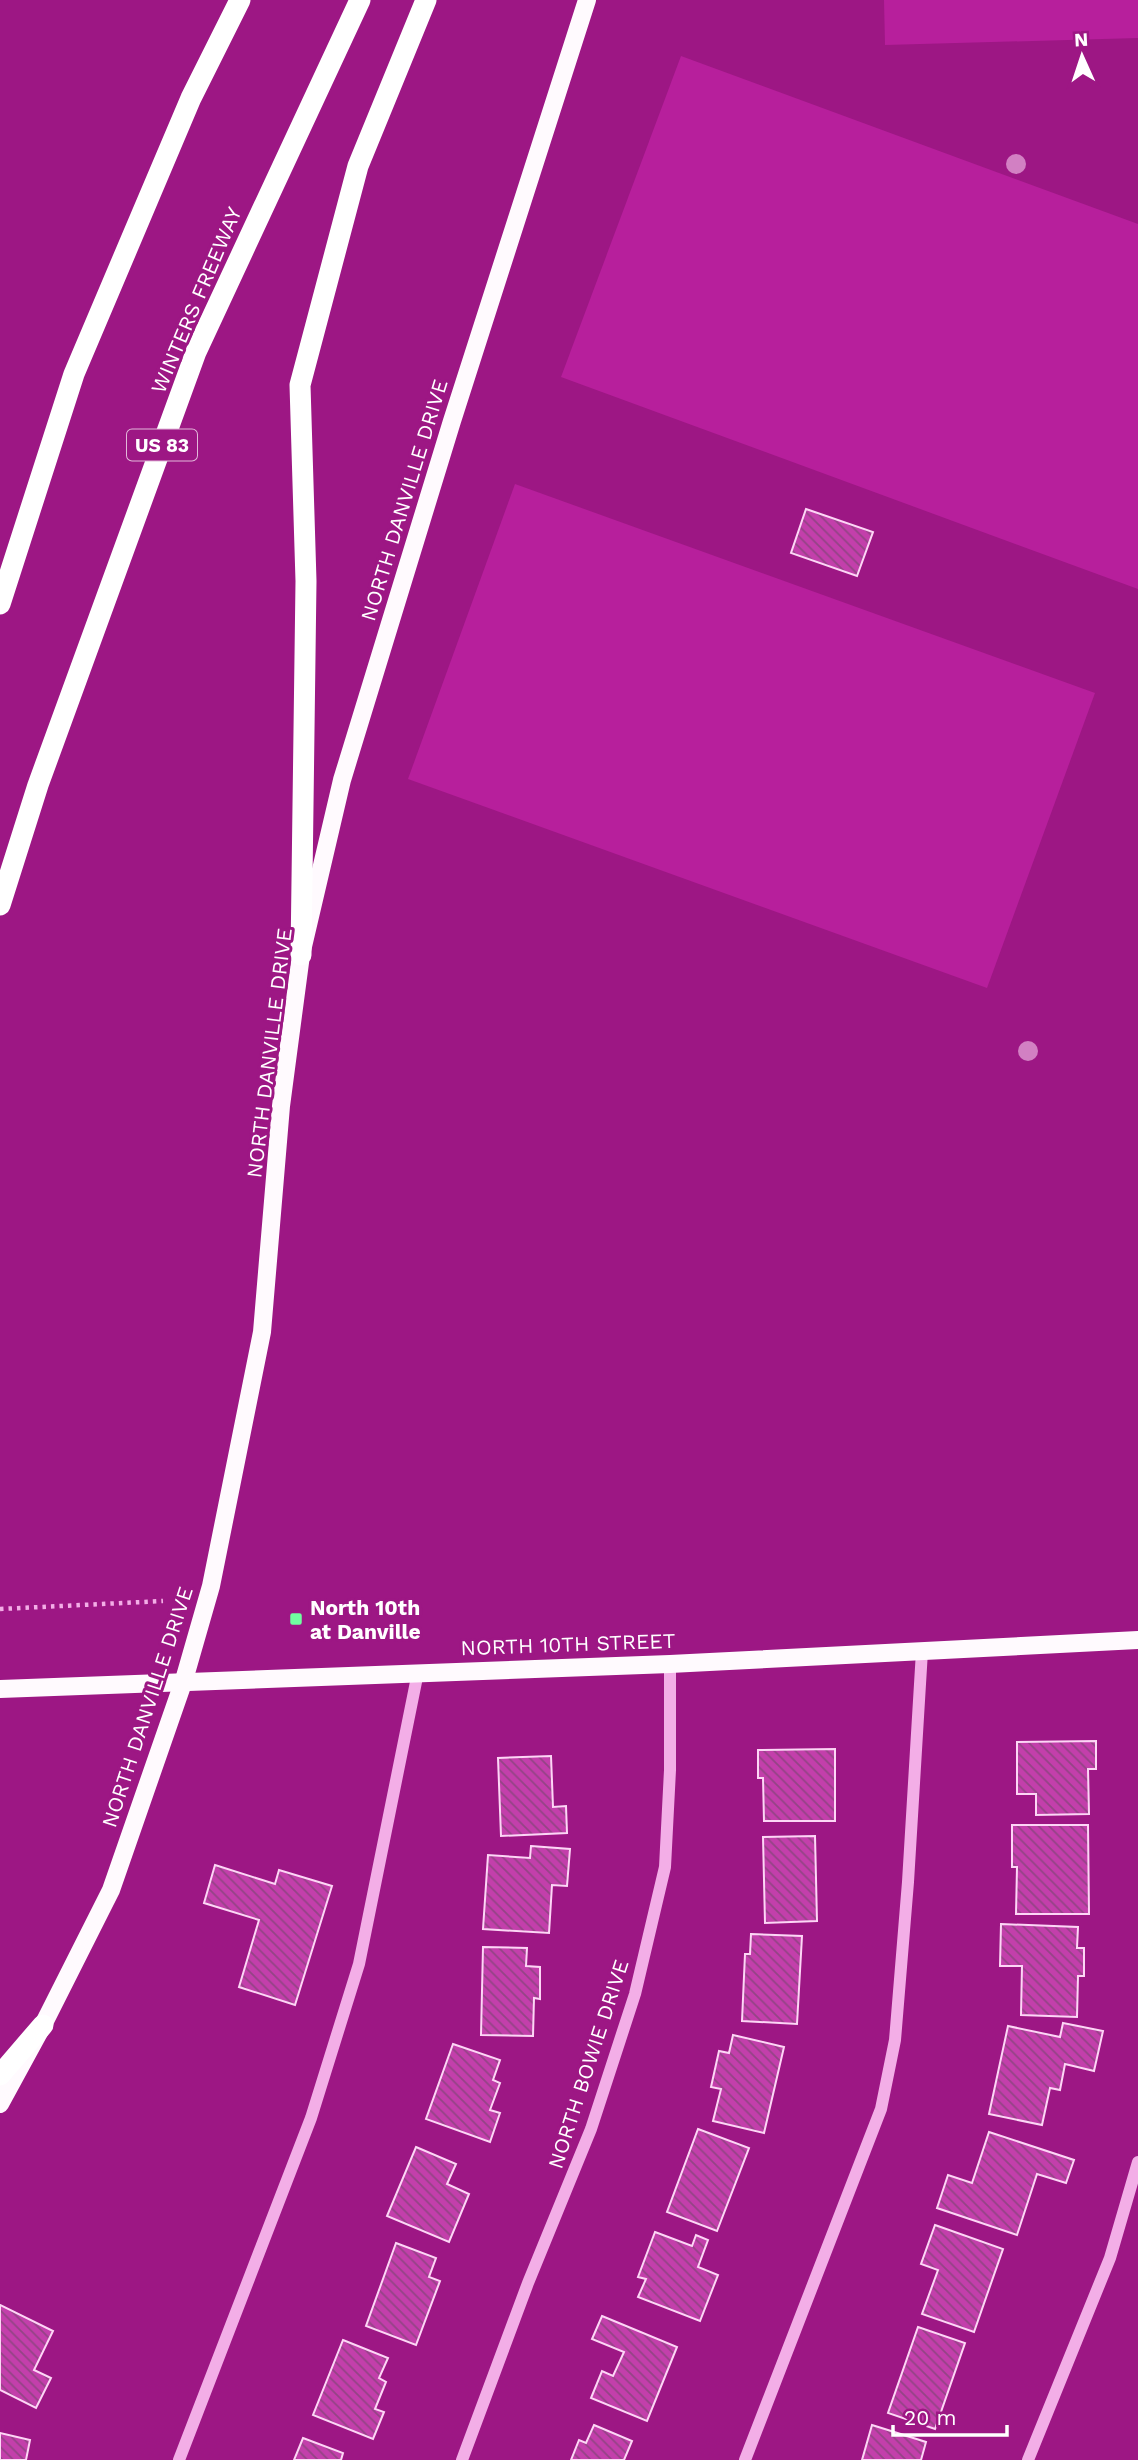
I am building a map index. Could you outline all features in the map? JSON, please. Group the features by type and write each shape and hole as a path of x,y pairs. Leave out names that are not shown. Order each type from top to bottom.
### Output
{"highway":[{"path":"0,604 74,374 191,98 240,0"},
{"name":"WINTERS FREEWAY","path":"0,905 38,785 196,352 360,0"},
{"path":"301,955 306,581 300,385 358,166 426,0"},
{"path":"0,2075 43,2025"}],"main road":[{"name":"NORTH DANVILLE DRIVE","path":"0,2104 111,1890 184,1680 211,1586 262,1332 281,1106 301,955 342,780 452,421 587,0"},
{"name":"NORTH 10TH STREET","path":"0,1689 184,1680 670,1664 1138,1640"}],"street":[{"path":"744,2460 881,2109 895,2040 922,1651"},
{"name":"NORTH BOWIE DRIVE","path":"462,2460 528,2283 591,2129 635,1994 665,1867 670,1770 670,1664"},
{"path":"179,2460 310,2118 359,1964 418,1672"},
{"path":"1028,2460 1110,2258 1138,2162"}],"path":[{"path":"0,1609 163,1601"}],"shaded area":[{"path":"884,0 1138,0 1138,38 885,45"},
{"path":"681,56 1138,224 1138,589 561,377"},
{"path":"515,484 1095,693 987,988 408,779"}],"building":[{"path":"806,509 873,532 857,576 791,553"},
{"path":"1096,1741 1096,1769 1088,1769 1089,1814 1036,1815 1036,1794 1017,1794 1017,1742"},
{"path":"835,1749 835,1821 764,1821 763,1778 758,1778 758,1750"},
{"path":"551,1756 553,1807 566,1806 567,1833 501,1836 498,1758"},
{"path":"1012,1825 1088,1825 1089,1914 1016,1914 1017,1867 1012,1867"},
{"path":"815,1836 817,1921 765,1923 763,1837"},
{"path":"531,1846 570,1849 567,1886 552,1885 549,1933 483,1929 488,1855 530,1858"},
{"path":"215,1865 275,1884 279,1870 332,1886 295,2005 239,1987 259,1920 204,1903"},
{"path":"1001,1924 1078,1927 1077,1948 1084,1948 1084,1976 1078,1976 1077,2017 1021,2015 1022,1966 1000,1966"},
{"path":"751,1934 802,1936 797,2024 742,2021 745,1954 750,1954"},
{"path":"483,1947 527,1948 526,1966 540,1967 540,1999 534,1998 533,2036 481,2035"},
{"path":"1063,2023 1103,2031 1094,2071 1065,2064 1060,2090 1050,2088 1042,2125 989,2114 1008,2026 1060,2037"},
{"path":"733,2035 784,2047 764,2133 713,2121 721,2089 711,2087 719,2051 729,2053"},
{"path":"453,2044 500,2060 493,2080 500,2083 490,2110 500,2113 490,2142 426,2119"},
{"path":"698,2129 749,2148 717,2231 667,2212"},
{"path":"989,2132 1074,2160 1066,2183 1037,2174 1017,2235 937,2208 948,2175 972,2183"},
{"path":"416,2147 456,2164 447,2184 469,2194 449,2242 387,2216"},
{"path":"935,2225 1003,2249 974,2332 922,2314 938,2270 921,2264"},
{"path":"655,2232 692,2246 696,2235 708,2240 698,2267 718,2275 700,2321 638,2297 646,2279 638,2277"},
{"path":"396,2243 436,2258 429,2277 440,2281 416,2345 366,2326"},
{"path":"0,2305 53,2331 34,2370 51,2378 36,2408 0,2390"},
{"path":"602,2316 677,2347 647,2421 591,2398 602,2371 613,2376 624,2352 592,2339"},
{"path":"918,2327 965,2343 935,2429 888,2413"},
{"path":"343,2340 388,2358 379,2378 386,2382 375,2409 384,2412 373,2439 313,2415"},
{"path":"594,2425 632,2441 624,2460 571,2460 579,2440 586,2443"},
{"path":"872,2425 926,2442 921,2460 862,2460"},
{"path":"0,2433 30,2440 26,2460 0,2460"},
{"path":"303,2438 343,2453 341,2460 294,2460"}],"place":[{"name":"North 10th at Danville","path":"296,1619"}]}
